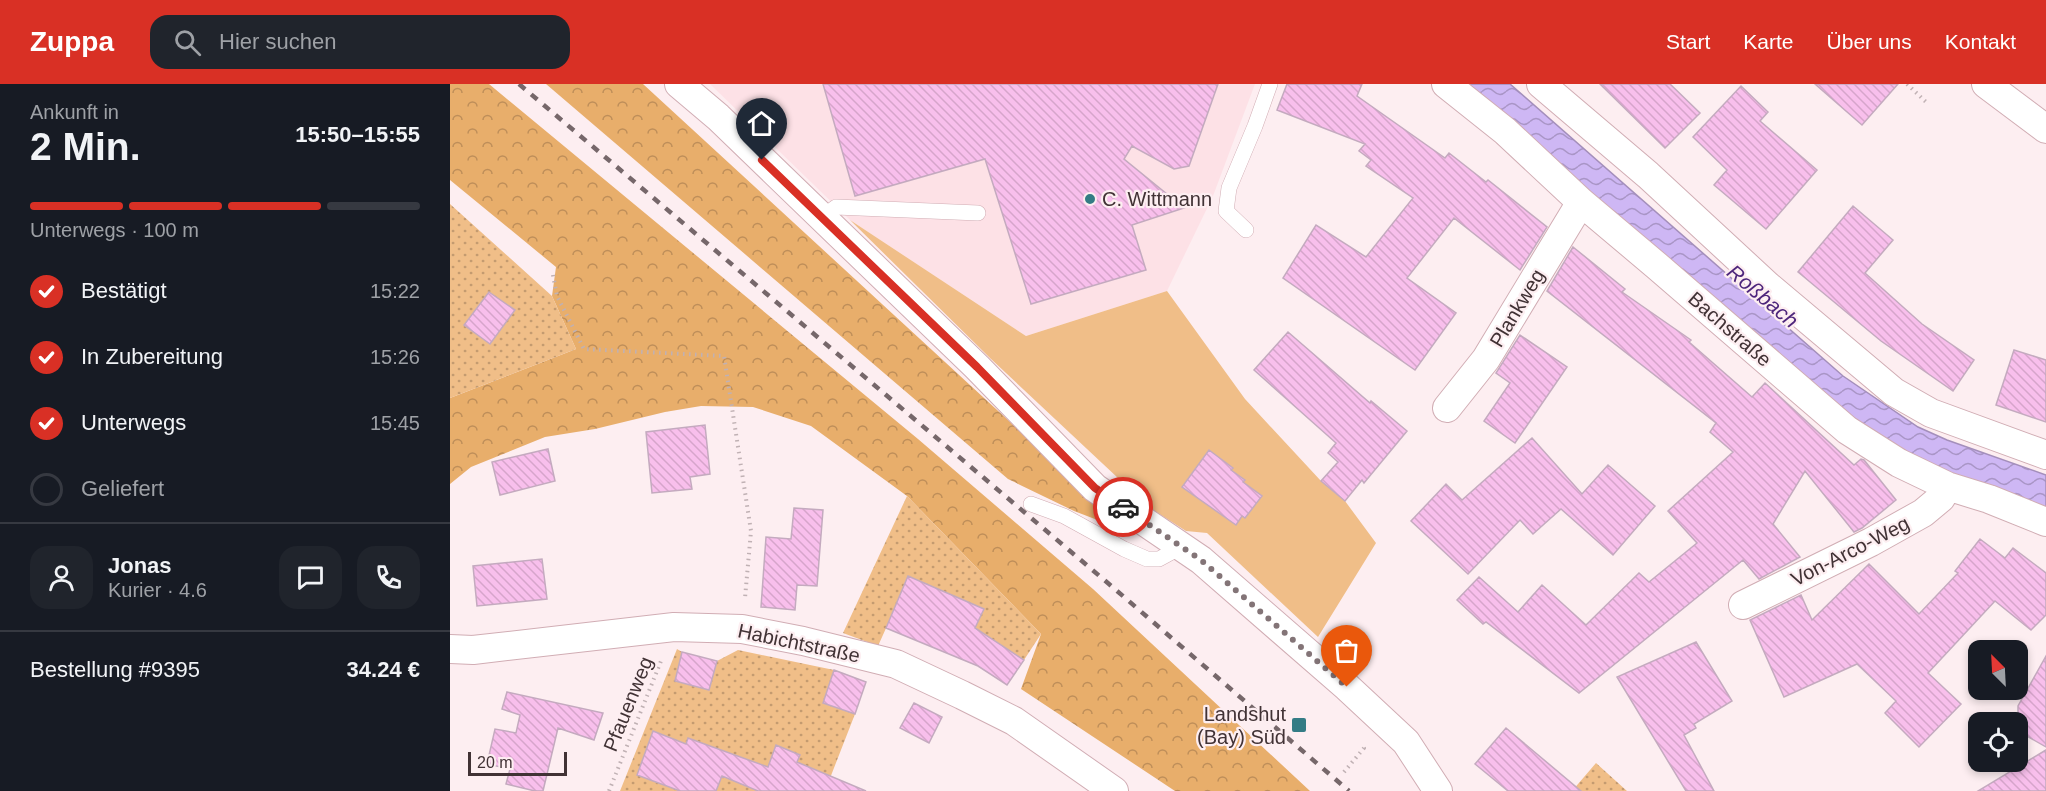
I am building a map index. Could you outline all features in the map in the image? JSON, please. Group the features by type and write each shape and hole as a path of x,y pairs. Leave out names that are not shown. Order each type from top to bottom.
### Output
{"street":[{"path":"679,84 718,117 977,367 1095,488 1201,560 1339,680 1406,742 1438,791"},
{"name":"Bachstraße","path":"1446,84 1505,131 1581,202 1847,430 1899,463 1947,486 1989,499 2046,522"},
{"path":"1541,84 1648,175 1768,286 1894,392 1931,413 2046,455"},
{"path":"1986,84 2046,129"},
{"name":"Plankweg","path":"1447,408 1486,359 1581,202"},
{"name":"Von-Arco-Weg","path":"1743,605 1871,542 1923,513 1941,498 1947,486"},
{"name":"Habichtstraße","path":"450,649 473,650 674,627 742,629 803,641 896,664 1014,721 1114,791"}],"lane":[{"path":"1246,230 1226,211 1229,188 1270,84"},
{"path":"821,218 836,207 978,213"},
{"path":"1031,504 1064,516 1147,559 1159,560 1181,547"}],"path":[{"path":"1907,84 1926,102"},
{"path":"553,275 557,296 584,349 724,356 751,531 742,629"},
{"name":"Pfauenweg","path":"609,791 674,627"},
{"path":"1344,772 1364,748"}],"shaded area":[{"path":"710,84 1255,84 1213,196 1167,291 1026,336 850,220"},
{"path":"450,204 552,296 576,349 450,398"},
{"path":"850,220 1026,336 1167,291 1245,399 1321,481 1345,501 1376,543 1318,637 1207,533 1186,531 1150,508 991,359"},
{"path":"907,496 1041,634 1024,660 973,632 983,609 909,577 878,646 843,633"},
{"path":"677,649 682,652 676,681 709,690 717,661 738,650 834,670 823,703 855,714 825,791 620,791"},
{"path":"1596,763 1627,791 1572,791"}],"green space":[{"path":"450,84 489,84 918,439 1093,589 1310,791 1175,791 1021,689 1041,634 907,496 811,426 753,407 701,406 595,429 545,437 471,467 450,484 450,398 576,349 552,296 556,267 450,180"},
{"path":"546,84 643,84 1126,531 1074,511 1008,479"}],"water":[{"path":"1459,84 1510,84 1843,376 1918,427 1947,440 2046,475 2046,508 1938,471 1875,437"}],"building":[{"name":"C. Wittmann","path":"823,84 1218,84 1189,166 1174,169 1132,146 1124,159 1184,208 1132,225 1146,270 1031,304 985,159 855,196"},
{"path":"1287,84 1362,84 1357,96 1445,158 1449,153 1486,182 1488,180 1547,227 1520,270 1454,218 1407,278 1456,313 1415,370 1283,278 1316,225 1366,257 1413,198 1366,166 1371,160 1359,151 1365,144 1277,110"},
{"path":"1600,84 1670,84 1700,113 1665,148"},
{"path":"1815,84 1898,84 1862,125"},
{"path":"1741,86 1768,112 1760,121 1817,170 1766,229 1714,185 1727,170 1693,137"},
{"path":"1853,206 1893,240 1865,273 1922,324 1974,360 1953,391 1881,341 1798,272"},
{"path":"1573,247 1625,289 1622,292 1691,340 1689,342 1752,397 1765,383 1854,465 1861,459 1864,460 1896,500 1854,532 1805,471 1773,524 1800,557 1759,579 1743,560 1579,693 1486,622 1483,624 1457,600 1479,577 1518,612 1542,585 1586,625 1639,573 1649,582 1697,543 1668,511 1733,452 1710,432 1716,423 1547,291"},
{"path":"489,292 515,310 490,344 464,325"},
{"path":"1288,332 1370,403 1371,401 1407,431 1364,483 1362,480 1345,501 1321,481 1338,462 1328,453 1336,443 1254,370"},
{"path":"1520,335 1567,367 1515,443 1484,421 1510,383 1496,373"},
{"path":"2014,350 2046,360 2046,422 1996,405"},
{"path":"705,425 710,474 690,477 692,489 652,493 646,432"},
{"path":"1532,438 1582,494 1608,465 1655,506 1613,555 1561,509 1533,534 1520,520 1468,574 1411,521 1446,484 1462,500"},
{"path":"548,449 555,481 500,495 492,462"},
{"path":"1209,450 1233,468 1231,470 1245,480 1243,482 1262,496 1245,518 1242,516 1236,525 1182,487"},
{"path":"794,508 823,510 817,586 797,585 795,610 761,607 766,537 791,539"},
{"path":"1980,539 2005,558 2013,548 2046,573 2046,615 2031,630 1995,601 1928,673 1961,704 1919,747 1885,713 1896,701 1857,664 1784,697 1750,620 1801,595 1812,620 1869,564 1919,614 1958,573 1955,571"},
{"path":"542,559 547,599 477,606 473,566"},
{"path":"908,576 984,609 975,628 1024,660 1007,685 978,666 886,628"},
{"path":"1696,642 1732,701 1694,724 1696,728 1684,735 1714,791 1686,791 1617,677"},
{"path":"682,652 717,661 709,690 675,681"},
{"path":"2046,656 2046,747 2028,737 2028,712 2018,712 2021,700 2028,700 2028,688"},
{"path":"834,670 866,682 855,714 823,703"},
{"path":"507,692 603,713 594,740 558,728 543,791 506,784 510,769 487,764 495,729 516,733 520,715 502,709"},
{"path":"914,703 942,717 929,743 900,728"},
{"path":"1506,728 1581,791 1508,791 1475,764"},
{"path":"653,731 686,744 688,738 768,767 776,745 800,755 797,762 866,791 758,791 722,776 716,791 680,791 637,775"},
{"path":"2046,750 2046,791 1978,791 2010,772 2028,772 2028,761"}],"railway":[{"path":"519,84 1109,584 1349,791"}],"way so far":[{"path":"1123,507 1201,560 1347,687"}],"place":[{"name":"C. Wittmann","path":"1090,199"},
{"name":"Landshut (Bay) Süd","path":"1299,725"}],"route":[{"path":"762,160 977,367 1095,488 1123,507"}],"water label":[{"name":"Roßbach","path":"1763,296"}]}
